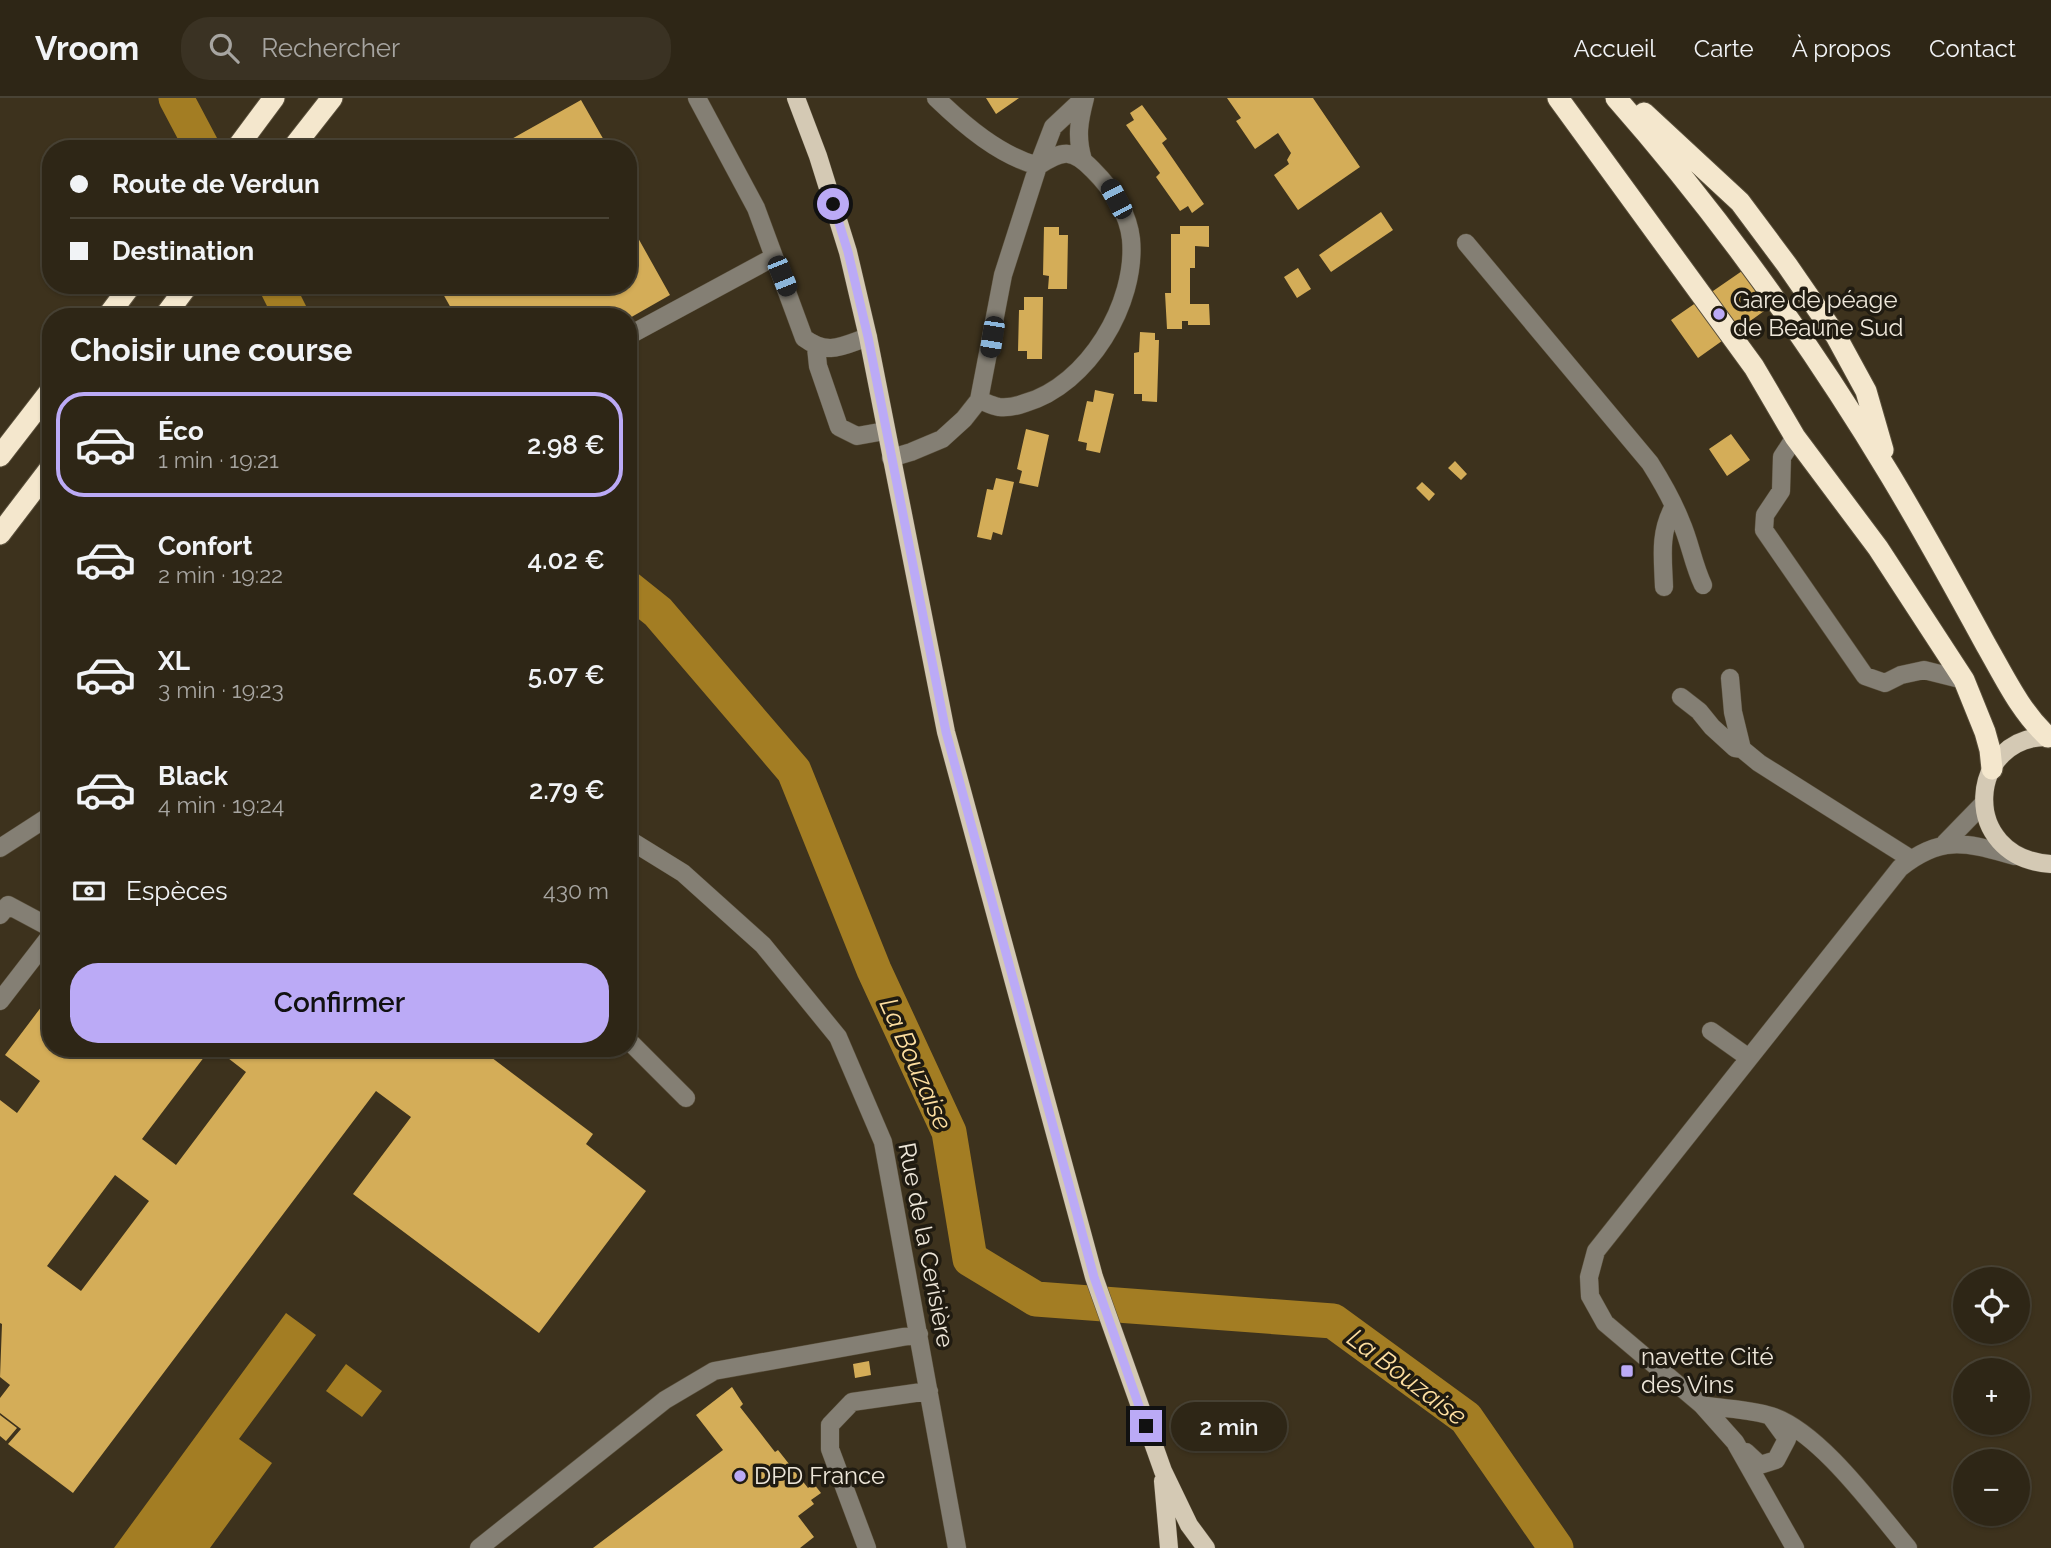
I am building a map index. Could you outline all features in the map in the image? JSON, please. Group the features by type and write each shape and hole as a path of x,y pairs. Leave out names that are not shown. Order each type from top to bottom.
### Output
{"highway":[{"path":"243,140 274,98"},
{"path":"299,140 332,98"},
{"path":"1558,98 1754,367 1795,437 1878,548 1964,680 1985,732 1992,769"},
{"path":"1616,98 1674,164 1765,283 1891,476 2000,672 2029,718 2049,737"},
{"path":"1622,98 1640,109 1740,202 1787,265 1836,336 1866,391 1891,476"},
{"path":"0,456 42,402"},
{"path":"0,534 42,479"}],"main road":[{"path":"796,98 818,156 848,252 868,337 946,732 1094,1277 1163,1471 1189,1525 1206,1548"},
{"path":"2049,737 2034,738 2010,749 1992,769 1985,786 1983,804 1988,825 1999,842 2015,856 2034,863 2051,864"},
{"path":"1163,1471 1169,1548"}],"street":[{"path":"697,98 756,208 804,338 817,347 834,349 868,337"},
{"path":"936,98 1001,151 1038,166 1063,153 1083,159 1109,186 1123,212 1131,238 1126,288 1113,322 1100,346 1076,375 1054,392 1014,407 999,407 979,400"},
{"path":"891,458 942,439 964,419 979,400 1003,275 1038,166 1053,127 1084,98"},
{"path":"1083,159 1078,144 1077,127 1084,98"},
{"path":"1466,243 1650,463 1669,493 1703,585"},
{"path":"637,331 774,257"},
{"path":"817,347 818,366 839,427 857,436 885,431"},
{"path":"1795,437 1782,457 1781,491 1765,515 1764,530 1844,649 1865,677 1875,681 1885,683 1900,674 1924,670 1964,680"},
{"path":"1664,587 1662,538 1673,508"},
{"path":"1730,678 1733,712 1742,749"},
{"path":"1681,697 1699,711 1735,748 1742,749 1759,763 1911,859"},
{"path":"1945,843 1983,804"},
{"path":"0,848 42,821"},
{"path":"1770,1416 1787,1439 1776,1460 1760,1465 1702,1405 1605,1323 1590,1296 1589,1277 1596,1251 1900,868 1928,848 1945,843 1986,848 2015,856"},
{"name":"Rue de la Cerisière","path":"637,845 683,873 763,945 838,1037 883,1142 957,1548"},
{"path":"0,915 8,905 42,923"},
{"path":"0,1001 42,947"},
{"path":"1711,1031 1749,1058"},
{"path":"637,1049 686,1098"},
{"path":"480,1548 665,1400 714,1371 919,1335"},
{"path":"867,1548 830,1449 830,1425 852,1402 929,1391"},
{"path":"1702,1405 1770,1416 1797,1428 1819,1446 1909,1548"},
{"path":"1735,1442 1795,1548"}],"shaded area":[{"path":"286,1313 316,1335 239,1439 272,1463 210,1548 114,1548"},
{"path":"346,1364 382,1391 362,1417 326,1391"}],"building":[{"path":"986,98 1019,98 996,114"},
{"path":"1227,98 1313,98 1360,167 1298,210 1274,175 1289,164 1287,160 1291,153 1278,133 1255,149 1236,121 1241,118"},
{"path":"581,100 604,140 510,140"},
{"path":"1142,105 1167,139 1162,143 1204,204 1192,213 1188,206 1180,211 1156,177 1160,173 1126,125 1134,120 1130,113"},
{"path":"1381,212 1393,230 1331,272 1319,255"},
{"path":"1180,226 1209,226 1209,247 1195,246 1195,268 1190,268 1190,304 1209,304 1210,325 1188,325 1188,321 1182,321 1182,329 1167,329 1165,293 1171,293 1171,234 1180,234"},
{"path":"1044,227 1059,227 1059,235 1068,235 1067,289 1048,289 1049,276 1043,275"},
{"path":"637,236 670,295 637,314 637,308 451,308 443,294 637,294"},
{"path":"1298,268 1311,289 1297,298 1284,277"},
{"name":"Gare de péage de Beaune Sud","path":"1742,271 1767,309 1698,358 1671,320"},
{"path":"1024,297 1043,297 1042,359 1027,359 1027,351 1018,351 1019,310 1024,310"},
{"path":"1140,332 1155,333 1155,340 1159,340 1157,402 1142,401 1142,394 1134,394 1134,353 1139,352"},
{"path":"1095,390 1114,394 1100,453 1086,450 1087,443 1078,441 1087,401 1093,402"},
{"path":"1026,429 1049,435 1038,487 1019,483 1022,471 1017,469"},
{"path":"1731,434 1750,460 1727,476 1709,449"},
{"path":"1455,461 1467,474 1461,480 1448,468"},
{"path":"996,478 1014,482 1002,535 993,532 991,540 977,537 987,489 993,490"},
{"path":"1422,482 1435,494 1429,501 1416,488"},
{"path":"42,1006 42,1057 204,1057 142,1139 176,1165 246,1072 227,1057 491,1057 593,1134 586,1144 646,1191 539,1333 353,1194 411,1117 376,1091 73,1493 8,1444 21,1429 0,1413 0,1398 10,1385 0,1377 0,1100 17,1113 40,1081 5,1055","holes":["115,1175 149,1201 81,1291 47,1266"]},
{"path":"869,1361 871,1375 855,1378 853,1364"},
{"name":"DPD France","path":"732,1387 743,1404 740,1407 775,1452 778,1450 808,1488 814,1484 821,1493 811,1500 814,1504 798,1516 814,1537 800,1548 593,1548 723,1450 696,1415"},
{"path":"0,1415 17,1428 6,1441 0,1436"}],"waterway":[{"name":"La Bouzaise","path":"176,98 198,140"},
{"name":"La Bouzaise","path":"280,294 288,308"},
{"name":"La Bouzaise","path":"637,595 658,612 794,771 874,970 949,1132 970,1259 1036,1299 1333,1321 1466,1418 1556,1548"}],"place":[{"name":"Gare de péage de Beaune Sud","path":"1719,314"},
{"name":"navette Cité des Vins","path":"1627,1371"},
{"name":"DPD France","path":"740,1476"}],"route":[{"path":"833,204 848,252 868,337 946,732 1094,1277 1146,1426"}]}
